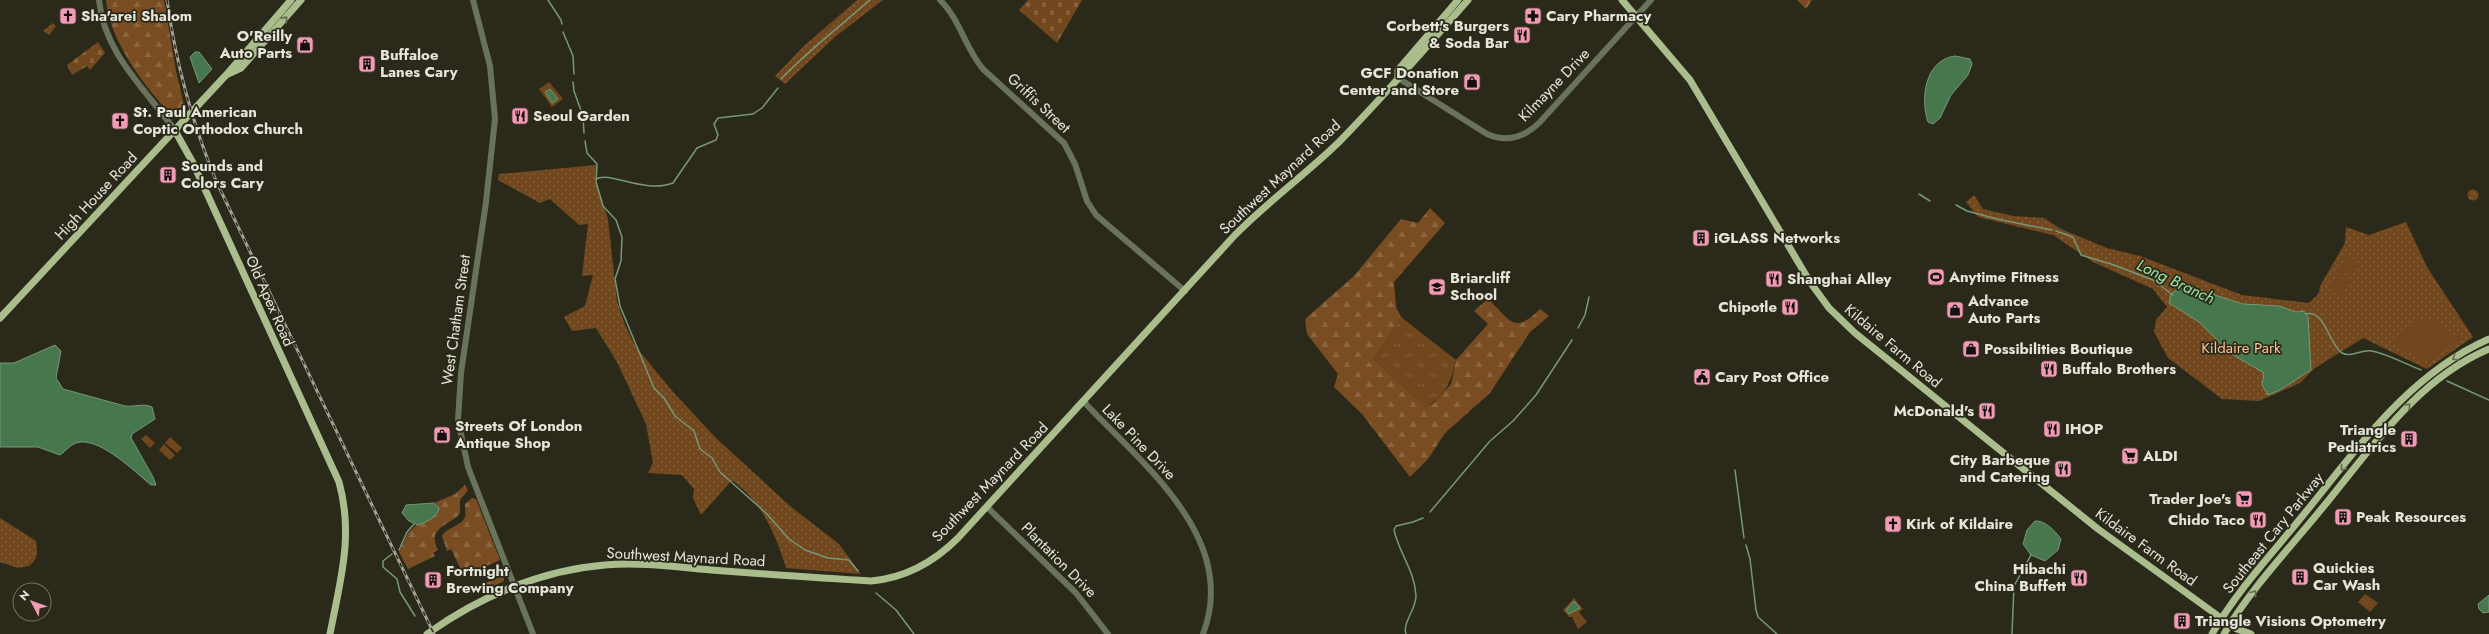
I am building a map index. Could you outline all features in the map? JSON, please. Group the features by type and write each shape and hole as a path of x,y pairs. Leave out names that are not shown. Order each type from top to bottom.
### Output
{"main road":[{"name":"High House Road","path":"0,318 174,129 227,74 291,0"},
{"name":"High House Road","path":"227,74 241,68 302,0"},
{"name":"Southwest Maynard Road","path":"1398,78 1399,69 1458,0"},
{"path":"1456,14 1463,0"},
{"name":"Southwest Maynard Road","path":"427,634 469,606 515,587 555,573 622,564 836,579 886,580 926,564 946,549 987,507 1261,209 1334,146 1398,78 1404,74 1468,0"},
{"name":"Kildaire Farm Road","path":"1622,0 1690,80 1810,282 1834,313 1855,333 1994,448 2126,551 2238,631 2252,634"},
{"name":"Old Apex Road","path":"174,129 193,163 339,482 346,512 347,542 330,634"},
{"name":"Southeast Cary Parkway","path":"2212,634 2221,618 2252,577 2400,401 2439,368 2489,340"},
{"name":"Southeast Cary Parkway","path":"2224,634 2230,624 2298,537 2404,409 2453,369 2489,349"}],"street":[{"name":"Old Apex Road","path":"99,0 105,27 119,55 174,129"},
{"name":"West Chatham Street","path":"473,0 490,66 495,119 486,202 461,373 458,420 468,467 533,634"},
{"name":"Griffis Street","path":"940,0 952,14 975,59 983,69 1064,143 1075,164 1087,201 1096,215 1185,291"},
{"name":"Kilmayne Drive","path":"1398,78 1487,134 1500,138 1516,137 1532,130 1651,0"},
{"name":"Lake Pine Drive","path":"1084,402 1140,457 1158,478 1184,514 1200,543 1207,560 1211,588 1210,611 1203,634"},
{"name":"Plantation Drive","path":"987,507 1076,593 1108,634"}],"green space":[{"path":"106,0 164,0 176,71 184,105 178,112 171,114 150,90 130,62 114,30"},
{"path":"857,0 883,0 835,37 785,84 775,76 804,46"},
{"path":"1028,0 1082,0 1057,43 1019,10"},
{"path":"1797,0 1812,0 1806,9"},
{"path":"53,23 56,26 49,35 43,31"},
{"path":"98,42 105,53 90,70 87,66 72,75 67,65"},
{"path":"549,82 563,99 552,107 539,89"},
{"path":"596,165 595,179 608,219 617,301 625,325 636,347 674,393 716,438 790,506 839,544 861,574 786,568 778,543 767,520 752,499 733,481 731,481 701,515 693,498 694,489 682,475 648,473 653,463 646,424 617,362 596,328 572,331 564,317 585,306 593,275 582,276 588,224 579,225 550,199 540,203 498,180 499,174"},
{"path":"2471,190 2475,190 2477,191 2477,199 2471,200 2468,197 2468,193"},
{"name":"Kildaire Park","path":"1974,195 1983,209 2013,216 2044,218 2061,229 2107,248 2140,256 2242,295 2309,303 2319,293 2320,286 2345,243 2346,227 2369,235 2406,222 2427,267 2473,337 2427,369 2363,338 2315,368 2300,383 2259,401 2222,399 2168,358 2154,332 2156,320 2167,307 2153,289 2093,262 2053,235 1978,217 1966,202"},
{"path":"1430,208 1445,223 1394,282 1396,307 1401,317 1374,359 1425,407 1434,403 1451,384 1456,360 1488,324 1474,311 1488,299 1512,322 1524,322 1540,309 1549,316 1530,332 1490,393 1445,433 1428,459 1410,477 1362,414 1334,387 1338,374 1307,334 1305,319 1354,276 1401,219 1418,223"},
{"path":"2346,255 2360,263 2356,269 2342,261"},
{"path":"2341,263 2355,271 2351,277 2337,269"},
{"path":"2337,274 2350,283 2346,289 2333,281"},
{"path":"2332,282 2345,291 2341,297 2328,289"},
{"path":"1401,317 1456,360 1452,375 1446,388 1438,399 1425,407 1374,359"},
{"path":"2425,317 2461,338 2427,362 2395,344 2406,331"},
{"path":"146,435 155,443 150,448 141,439"},
{"path":"170,437 182,448 177,453 165,443"},
{"path":"164,444 175,455 170,460 159,450"},
{"path":"465,485 468,490 460,500 460,513 437,531 435,542 438,550 433,553 435,556 408,569 399,552 408,533 416,525 433,517 437,504 434,503 455,494"},
{"path":"472,498 476,499 500,560 464,576 451,549 447,551 442,536 447,530 458,525 463,520 465,517 465,504"},
{"path":"0,518 36,541 37,555 29,566 18,568 0,562"},
{"path":"502,571 504,572 504,581 490,588 485,587 466,595 464,591 460,593 459,590 464,587 466,591 500,577 499,573"},
{"path":"2365,594 2378,603 2370,612 2358,602"},
{"path":"1574,598 1583,609 1579,612 1587,622 1578,629 1572,617 1569,617 1563,610"}],"shaded area":[{"path":"195,52 199,52 212,69 199,83 190,57"},
{"path":"1955,56 1970,59 1972,64 1968,75 1951,95 1940,118 1933,124 1928,122 1926,112 1925,92 1927,82 1931,72 1937,65 1945,59"},
{"path":"550,89 558,99 552,103 545,92"},
{"path":"2179,288 2199,290 2243,304 2279,306 2296,312 2304,311 2308,317 2311,370 2280,390 2268,395 2262,385 2264,373 2230,353 2199,322 2169,303 2171,294"},
{"path":"55,345 61,351 56,378 63,389 125,406 146,405 152,407 155,419 132,434 131,438 156,485 151,485 108,451 89,443 80,442 74,444 60,455 38,447 0,447 0,363 14,363"},
{"path":"434,503 439,508 434,517 418,525 409,521 402,513 406,505"},
{"path":"2035,521 2046,524 2061,539 2058,550 2045,561 2031,555 2023,544 2027,530"},
{"path":"2489,595 2489,612 2483,613 2479,609 2478,604"},
{"path":"1574,601 1580,608 1569,614 1566,610"}],"waterway":[{"path":"548,0 562,24"},
{"path":"781,79 814,48 870,0"},
{"path":"563,32 573,56 574,74"},
{"path":"573,82 574,91 583,116 584,133"},
{"path":"596,179 602,177 610,178 651,186 662,186 673,183 697,148 716,140 718,135 714,124 718,118 753,114 762,108 778,88"},
{"path":"585,141 587,153 597,164 596,182 603,206 616,220 622,237 621,261 615,279 620,306 654,388 664,398 675,416 694,431 700,449 712,458 720,472 766,513 789,539 805,550 828,558 849,560 858,571"},
{"name":"Long Branch","path":"1919,194 1930,201"},
{"name":"Long Branch","path":"1956,205 1967,211 1997,219 2052,230"},
{"name":"Long Branch","path":"2056,231 2073,237 2081,255 2114,265 2153,280 2173,295"},
{"path":"1578,328 1585,315 1589,297"},
{"name":"Long Branch","path":"2306,314 2312,314 2318,317 2342,353 2349,355 2364,351 2378,352 2421,370"},
{"path":"1430,512 1490,441 1513,421 1536,395 1572,340"},
{"name":"Long Branch","path":"2447,381 2489,400"},
{"path":"1735,470 1744,538"},
{"path":"1406,634 1405,630 1407,621 1414,606 1416,596 1415,587 1413,578 1399,546 1394,530 1396,526 1423,518"},
{"path":"399,550 407,532 414,524"},
{"path":"1746,545 1750,559 1758,617 1777,634"},
{"path":"392,554 383,561 383,567 397,579 400,592 415,616"},
{"path":"2012,634 2014,586 2031,555"},
{"path":"876,593 896,610 914,634"}],"railway":[{"path":"167,0 175,47 186,93 200,138 217,183 434,634"}],"place":[{"name":"Sha'arei Shalom","path":"68,16"},
{"name":"Cary Pharmacy","path":"1533,16"},
{"name":"Corbett's Burgers & Soda Bar","path":"1522,35"},
{"name":"O'Reilly Auto Parts","path":"305,45"},
{"name":"Buffaloe Lanes Cary","path":"367,64"},
{"name":"GCF Donation Center and Store","path":"1472,82"},
{"name":"Seoul Garden","path":"520,116"},
{"name":"St. Paul American Coptic Orthodox Church","path":"120,121"},
{"name":"Sounds and Colors Cary","path":"168,175"},
{"name":"iGLASS Networks","path":"1701,238"},
{"name":"Anytime Fitness","path":"1936,277"},
{"name":"Shanghai Alley","path":"1774,279"},
{"name":"Briarcliff School","path":"1437,287"},
{"name":"Chipotle","path":"1790,307"},
{"name":"Advance Auto Parts","path":"1955,310"},
{"name":"Possibilities Boutique","path":"1971,349"},
{"name":"Buffalo Brothers","path":"2049,369"},
{"name":"Cary Post Office","path":"1702,377"},
{"name":"McDonald's","path":"1987,411"},
{"name":"IHOP","path":"2052,429"},
{"name":"Streets Of London Antique Shop","path":"442,435"},
{"name":"Triangle Pediatrics","path":"2409,439"},
{"name":"ALDI","path":"2130,456"},
{"name":"City Barbeque and Catering","path":"2063,469"},
{"name":"Trader Joe's","path":"2244,499"},
{"name":"Peak Resources","path":"2343,517"},
{"name":"Chido Taco","path":"2258,520"},
{"name":"Kirk of Kildaire","path":"1893,524"},
{"name":"Quickies Car Wash","path":"2300,577"},
{"name":"Hibachi China Buffett","path":"2079,578"},
{"name":"Fortnight Brewing Company","path":"433,580"},
{"name":"Triangle Visions Optometry","path":"2182,621"}]}
